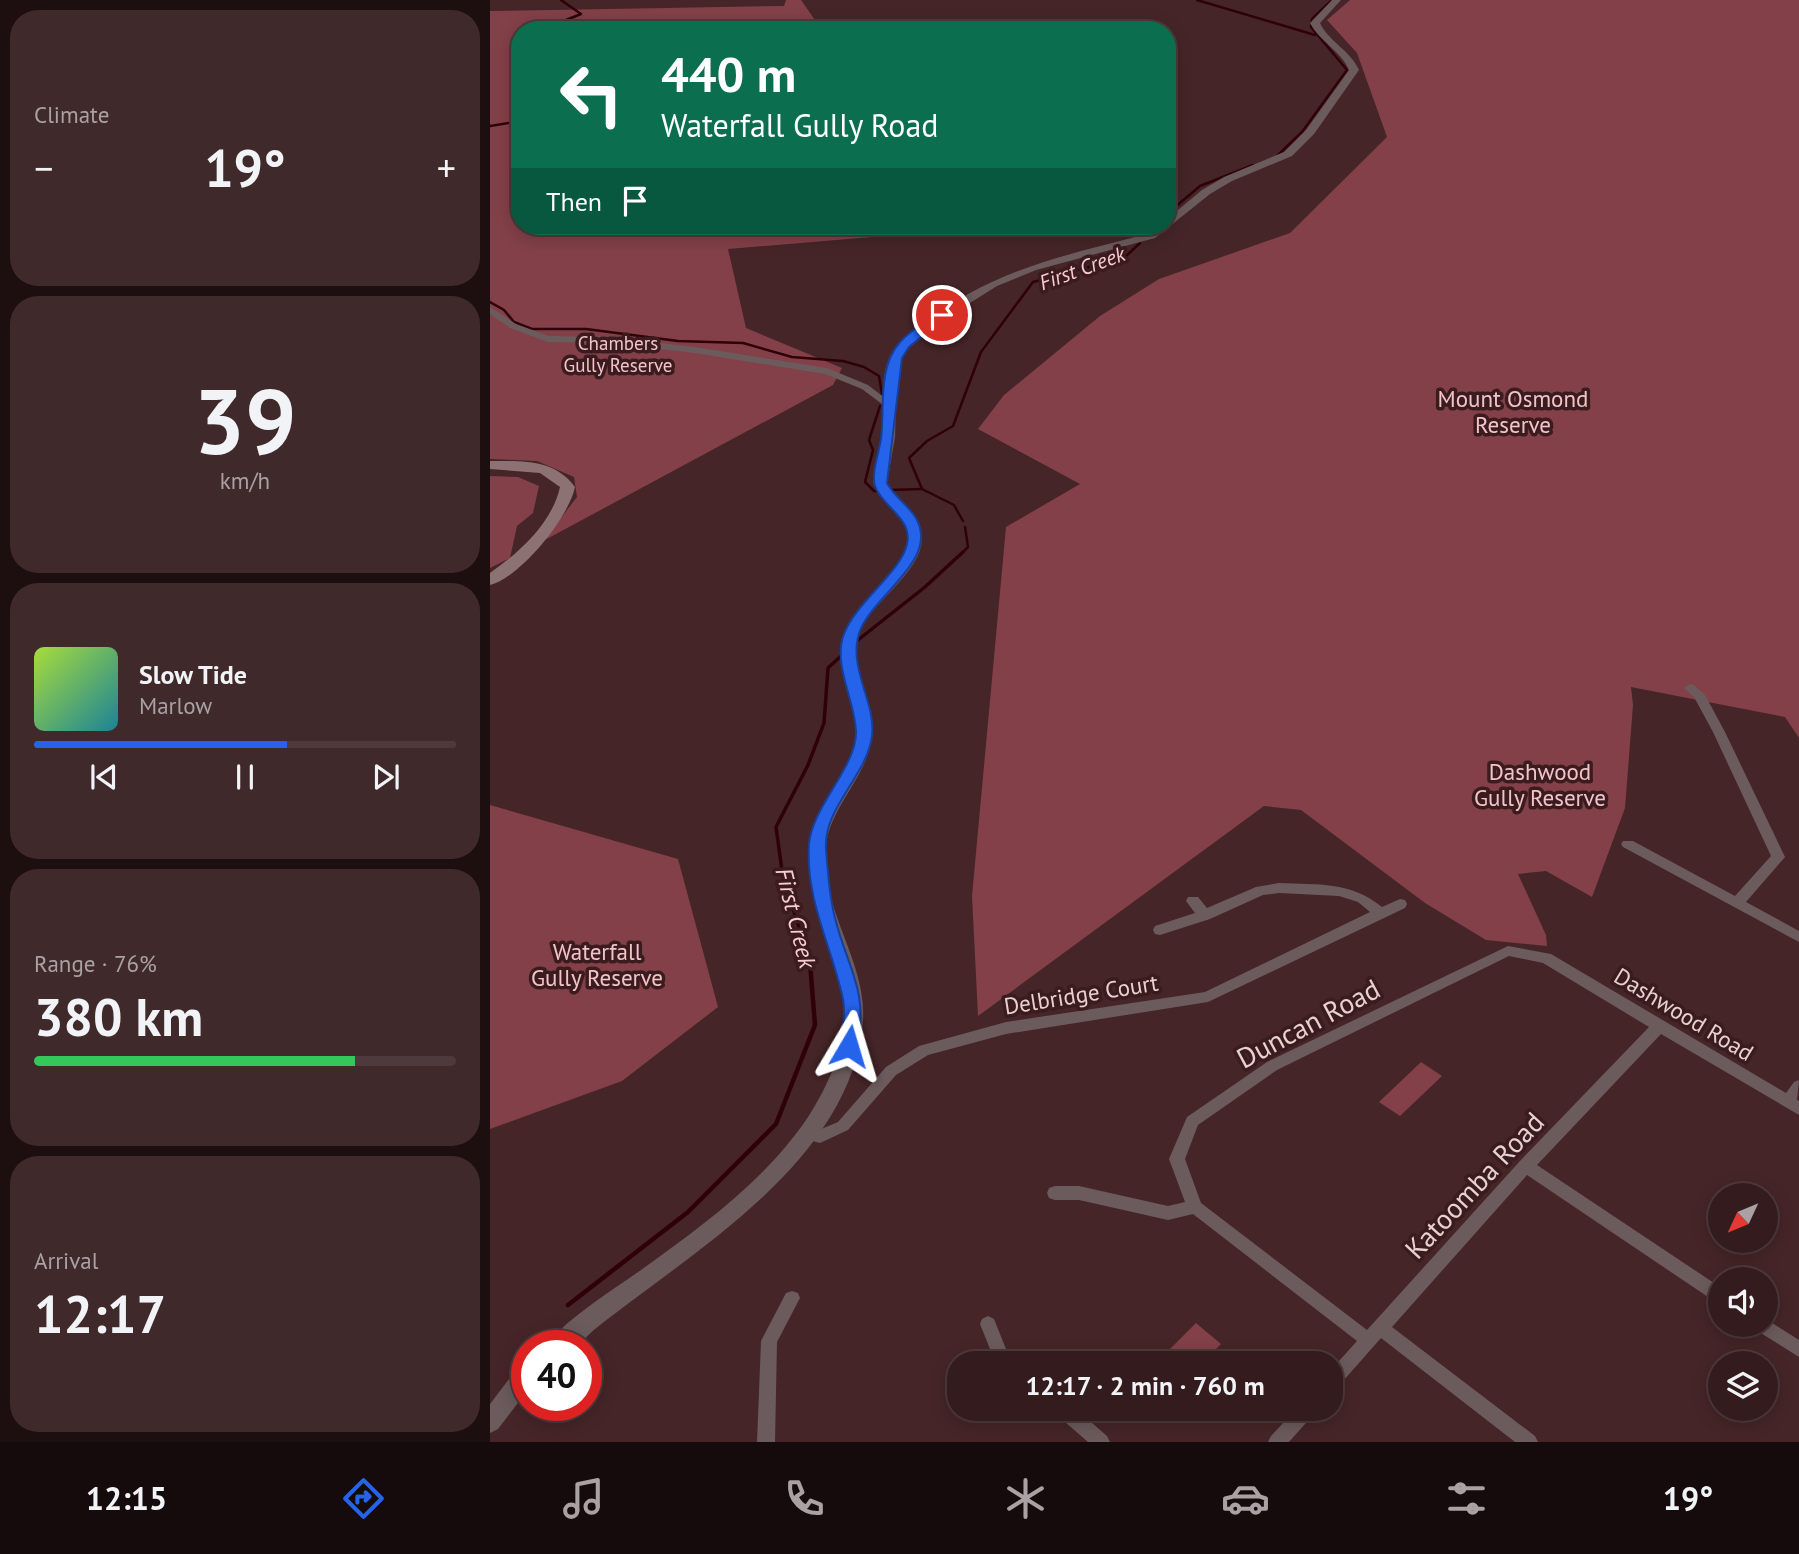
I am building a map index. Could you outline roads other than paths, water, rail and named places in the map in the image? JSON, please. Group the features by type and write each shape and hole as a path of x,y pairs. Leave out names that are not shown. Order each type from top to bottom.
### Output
{"main road":[{"path":"490,465 551,471 564,480 568,487 558,513 536,540 490,580"}],"street":[{"path":"1176,217 1206,192 1228,179 1279,159 1310,132 1354,70 1350,61 1318,32 1315,23 1337,0"},
{"path":"576,1330 703,1235 758,1187 806,1135 841,1069 854,1017 853,1000 825,916 817,865 822,824 861,748 864,733 849,663 850,636 862,614 906,562 915,541 910,520 880,483 891,373 895,358 905,345 963,301 1032,268 1149,235"},
{"path":"490,310 513,326 548,339 608,340 695,350 827,372 865,387 889,405"},
{"path":"1690,688 1699,695 1719,732 1778,857 1737,903"},
{"path":"1628,844 1799,937"},
{"path":"1160,930 1205,915 1261,890 1279,888 1340,891 1363,899 1380,914"},
{"path":"1193,901 1205,915"},
{"name":"Delbridge Court","path":"806,1135 820,1138 843,1126 865,1104 891,1071 924,1050 1006,1028 1208,997 1400,904"},
{"name":"Duncan Road","path":"1195,1207 1177,1159 1192,1121 1272,1066 1508,951 1546,958"},
{"name":"Dashwood Road","path":"1546,958 1793,1106"},
{"name":"Katoomba Road","path":"1343,1368 1526,1166 1660,1026"},
{"path":"1793,1106 1799,1086"},
{"path":"1526,1166 1708,1288"},
{"path":"1055,1193 1079,1193 1167,1213 1195,1207 1529,1442"},
{"path":"766,1442 769,1341 792,1298"},
{"path":"988,1324 999,1351"},
{"path":"1778,1335 1799,1349"},
{"path":"490,1422 511,1394"},
{"path":"1077,1421 1101,1442"},
{"path":"1277,1442 1296,1421"}],"waterway":[{"path":"561,0 581,14 564,21"},
{"path":"1197,0 1315,35"},
{"name":"First Creek","path":"1277,156 1302,132 1347,70 1311,27 1312,19 1332,0"},
{"path":"490,126 511,122"},
{"name":"First Creek","path":"1176,206 1200,186 1253,165"},
{"name":"First Creek","path":"922,489 909,458 927,441 953,426 981,352 1033,282 1125,257 1140,243"},
{"path":"490,302 504,310 514,322 532,329 586,329 678,341 743,343 792,357 843,361 864,367 879,376 882,394"},
{"path":"880,406 869,440 873,450 865,482 874,491 881,491"},
{"path":"889,490 922,489"},
{"name":"First Creek","path":"922,489 954,505 963,521"},
{"name":"First Creek","path":"963,552 968,547 965,527"},
{"name":"First Creek","path":"858,640 925,587 963,552"},
{"name":"First Creek","path":"805,946 783,878 776,827 808,765 824,723 828,668 841,656"},
{"name":"First Creek","path":"568,1305 688,1212 776,1124 815,1025 810,963 804,944"}],"park label":[{"name":"Chambers Gully Reserve","path":"618,354"},
{"name":"Mount Osmond Reserve","path":"1513,411"},
{"name":"Dashwood Gully Reserve","path":"1540,784"},
{"name":"Waterfall Gully Reserve","path":"597,964"}]}
